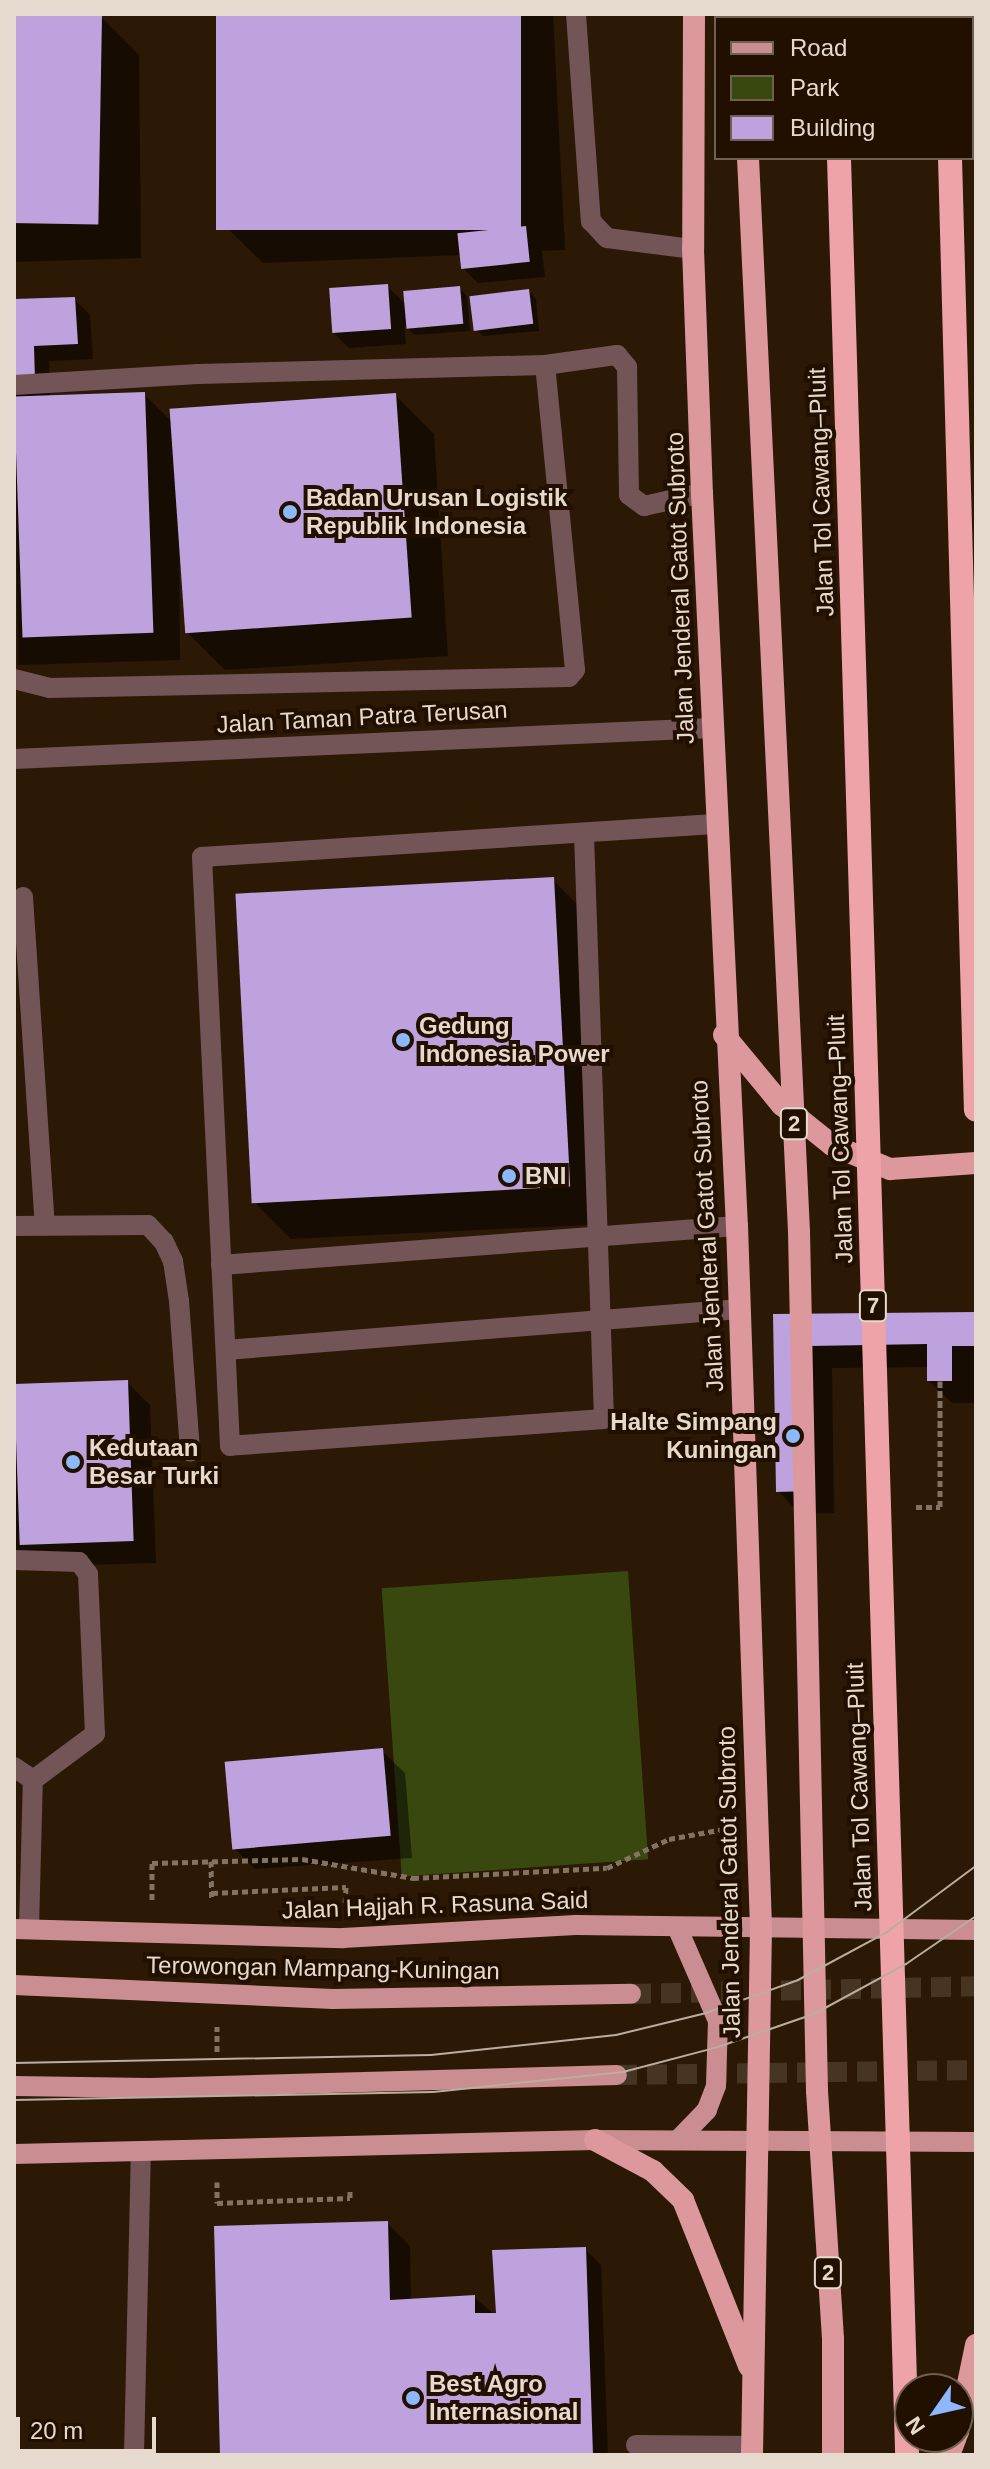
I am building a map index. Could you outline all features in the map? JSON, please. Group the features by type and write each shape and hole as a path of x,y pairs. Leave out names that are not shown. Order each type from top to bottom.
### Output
{"highway":[{"name":"Jalan Jenderal Gatot Subroto","path":"694,14 693,249 724,1035 737,1226 761,1929 752,2450"},
{"name":"2","path":"748,160 799,1232 817,2091 833,2339 833,2455"},
{"name":"Jalan Tol Cawang–Pluit","path":"839,160 907,2455"},
{"path":"950,160 976,1110"},
{"path":"724,1035 782,1105 832,1145 890,1169 976,1163"},
{"path":"595,2140 653,2171 683,2200 754,2378"},
{"path":"970,2373 976,2345"}],"main road":[{"path":"677,1927 718,2021 716,2086 707,2110 679,2139"},
{"name":"Jalan Hajjah R. Rasuna Said","path":"20,1929 343,1938 464,1928 976,1930"},
{"name":"Terowongan Mampang-Kuningan","path":"14,1985 333,1999 631,1994"},
{"path":"14,2086 150,2088 617,2075"},
{"path":"14,2154 595,2140 976,2142"}],"street":[{"path":"576,14 591,221 607,238 693,249"},
{"path":"14,385 198,374 545,365 617,355 623,360 629,495 644,506 702,493"},
{"path":"14,679 49,688 569,677 575,670 545,365"},
{"name":"Jalan Taman Patra Terusan","path":"14,759 711,728"},
{"path":"584,834 595,1237 604,1419 230,1446 202,857 715,824"},
{"path":"23,897 45,1224"},
{"path":"14,1226 148,1225 164,1242 179,1301 190,1452"},
{"path":"221,1265 737,1226"},
{"path":"226,1350 739,1309"},
{"path":"14,1560 79,1562 88,1574 95,1734 33,1780"},
{"path":"14,1767 33,1780"},
{"path":"20,1929 20,1877 30,1853 33,1780"},
{"path":"134,2455 141,2153"},
{"path":"636,2445 752,2450"}],"path":[{"path":"211,1861 302,1859 413,1878 607,1868 669,1839 728,1828"},
{"path":"212,1893 346,1887"},
{"path":"217,2203 350,2198 350,2189"}],"green space":[{"path":"628,1571 648,1859 402,1877 382,1588"}],"building":[{"path":"14,14 102,16 98,225 14,223"},
{"path":"216,14 521,14 521,230 216,230"},
{"path":"526,226 530,262 461,269 457,233"},
{"path":"388,284 391,329 332,333 329,288"},
{"path":"460,286 463,324 407,329 403,291"},
{"path":"529,289 533,324 474,331 469,296"},
{"path":"75,297 78,344 34,346 35,380 14,380 14,299"},
{"path":"145,392 153,633 22,637 14,397"},
{"name":"Badan Urusan Logistik Republik Indonesia","path":"396,393 412,617 185,633 170,409"},
{"name":"Gedung Indonesia Power","path":"554,877 570,1187 252,1203 235,894"},
{"name":"Halte Simpang Kuningan","path":"976,1312 976,1346 952,1346 952,1381 927,1381 927,1344 810,1346 812,1491 776,1492 773,1314"},
{"name":"Kedutaan Besar Turki","path":"128,1380 134,1541 20,1545 14,1384"},
{"path":"383,1748 391,1836 232,1850 225,1762"},
{"path":"388,2221 390,2300 475,2295 475,2313 496,2313 492,2250 586,2247 593,2455 220,2455 214,2226"}],"tunnel":[{"path":"631,1994 976,1986"},
{"path":"617,2075 976,2070"}],"tram line":[{"path":"14,2063 431,2055 616,2035 706,2013 798,1980 887,1932 976,1866"},
{"path":"14,2100 433,2092 623,2072 718,2047 814,2014 906,1964 976,1916"}],"place":[{"name":"Badan Urusan Logistik Republik Indonesia","path":"290,512"},
{"name":"Gedung Indonesia Power","path":"403,1040"},
{"name":"BNI","path":"509,1176"},
{"name":"Halte Simpang Kuningan","path":"793,1436"},
{"name":"Kedutaan Besar Turki","path":"73,1462"},
{"name":"Best Agro Internasional","path":"413,2398"}]}
